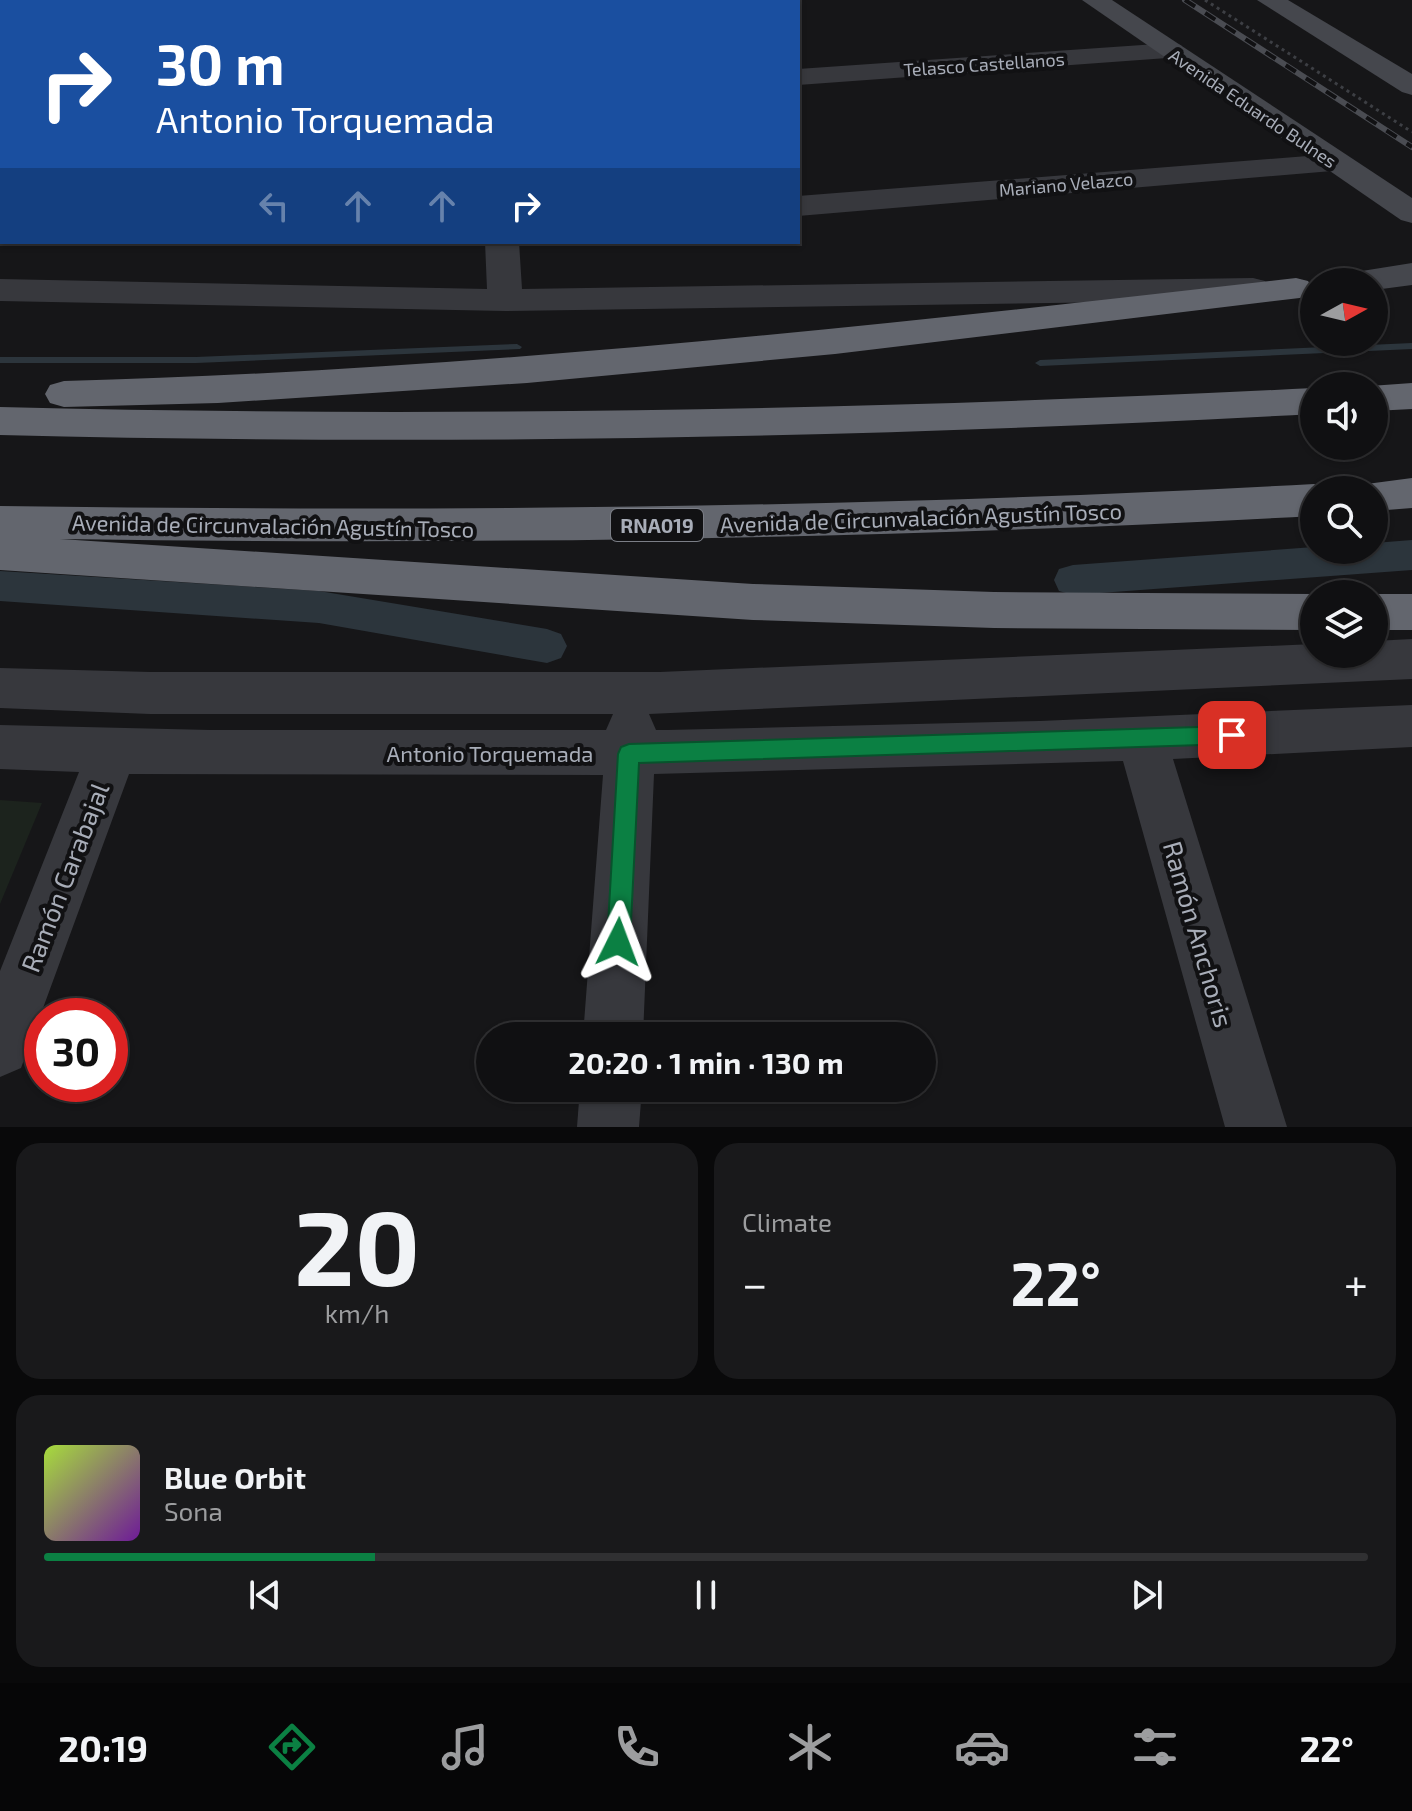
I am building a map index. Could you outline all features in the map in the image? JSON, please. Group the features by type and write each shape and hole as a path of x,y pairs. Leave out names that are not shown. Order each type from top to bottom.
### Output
{"highway":[{"path":"0,393 131,393 300,386 570,367 1300,289"},
{"path":"1388,397 1412,396"},
{"path":"0,421 408,428 712,425 1060,415 1300,402"},
{"path":"1388,495 1412,493"},
{"name":"Avenida de Circunvalación Agustín Tosco","path":"0,522 347,528 617,526 978,517 1300,501"},
{"path":"0,553 186,562 673,598 932,610 1300,612"},
{"path":"1388,612 1412,612"}],"main road":[{"name":"Avenida Eduardo Bulnes","path":"1095,0 1333,163 1412,213"},
{"path":"1270,0 1412,86"},
{"path":"1388,277 1412,274"}],"street":[{"name":"Telasco Castellanos","path":"800,77 1171,51"},
{"name":"Mariano Velazco","path":"800,206 1333,163"},
{"path":"502,244 505,300"},
{"path":"0,290 505,300 1300,288"},
{"path":"0,688 150,693 634,692 1405,673"},
{"path":"614,1022 634,692"},
{"name":"Antonio Torquemada","path":"0,747 112,752 629,754 1142,740 1412,726"},
{"name":"Ramón Anchoris","path":"1142,740 1256,1127"},
{"name":"Ramón Carabajal","path":"0,1047 112,752"},
{"path":"608,1127 610,1102"}],"path":[{"path":"1205,0 1412,132"}],"shaded area":[{"path":"0,800 42,803 0,904"}],"waterway":[{"path":"1040,363 1412,346"},
{"path":"0,360 196,360 517,347"},
{"path":"1073,580 1412,555"},
{"path":"0,586 319,607 547,646"}],"railway":[{"path":"1185,0 1412,147"}],"route":[{"path":"618,942 629,754 1232,735"}]}
